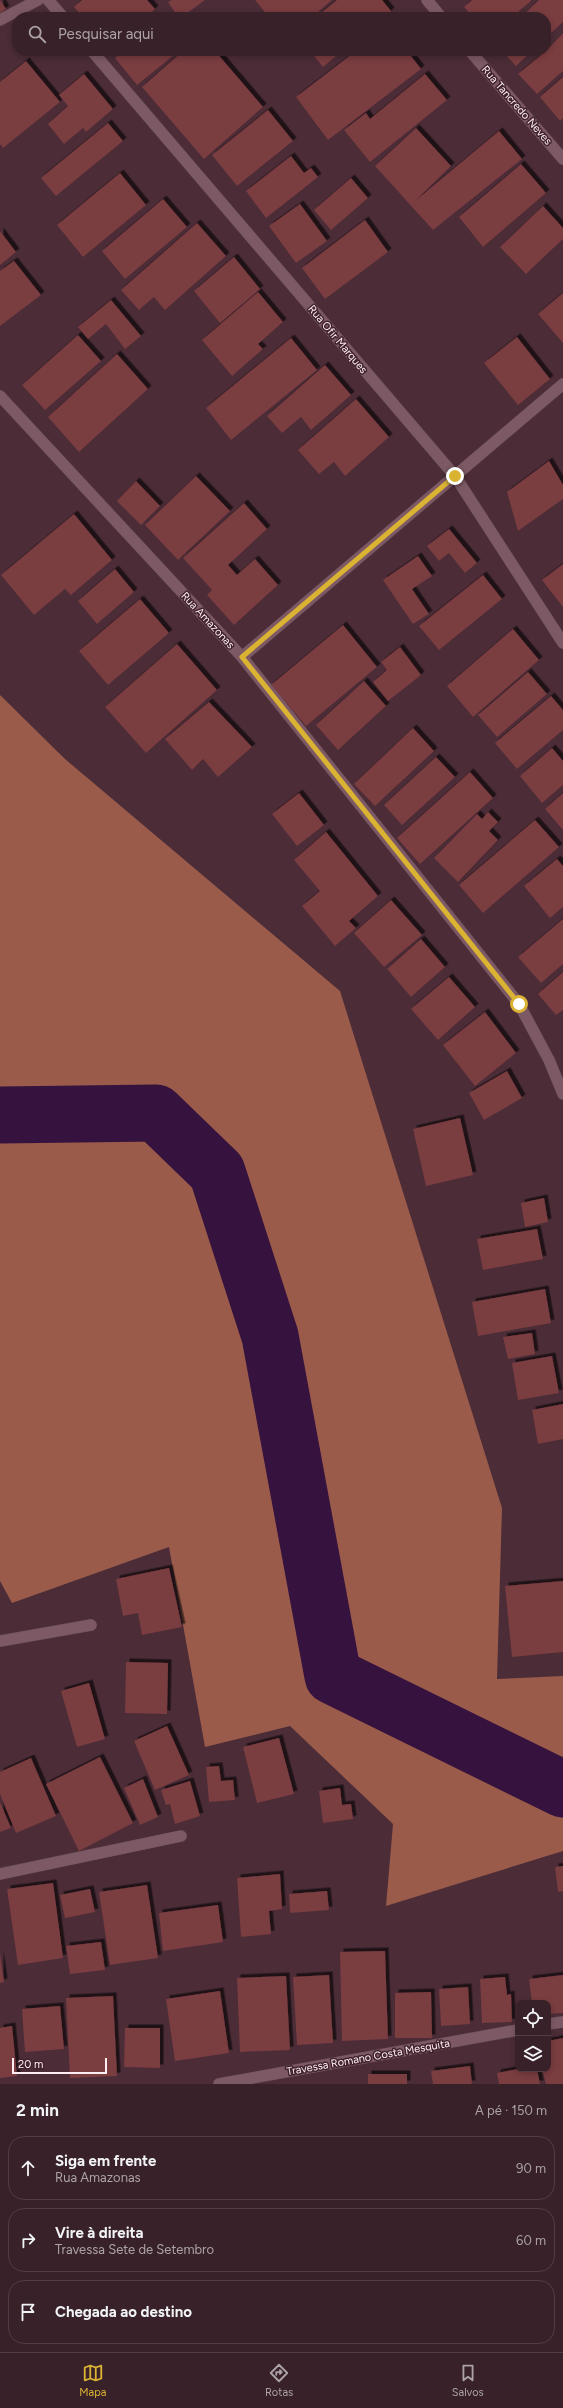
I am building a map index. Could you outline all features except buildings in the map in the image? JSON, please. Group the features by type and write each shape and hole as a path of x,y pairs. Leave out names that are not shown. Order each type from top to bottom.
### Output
{"street":[{"path":"15,12 38,0"},
{"path":"48,0 59,12"},
{"path":"427,0 437,12"},
{"path":"0,20 12,14"},
{"name":"Rua Ofir Marques","path":"96,56 455,476 563,643"},
{"name":"Rua Tancredo Neves","path":"474,56 563,159"},
{"path":"242,657 563,384"},
{"name":"Rua Amazonas","path":"0,396 242,657 519,1004 549,1060 563,1094"},
{"path":"0,1641 91,1625"},
{"path":"0,1874 182,1836"},
{"path":"551,2024 563,2022"},
{"name":"Travessa Romano Costa Mesquita","path":"219,2084 515,2031"}],"shaded area":[{"path":"0,695 65,759 340,991 502,1508 497,1679 563,1676 563,1851 386,1906 393,1824 290,1726 205,1747 169,1547 12,1603 0,1581"}],"waterway":[{"path":"0,1115 156,1113 217,1172 270,1336 333,1676 563,1789"}],"route":[{"path":"455,476 242,657 519,1004"}]}
